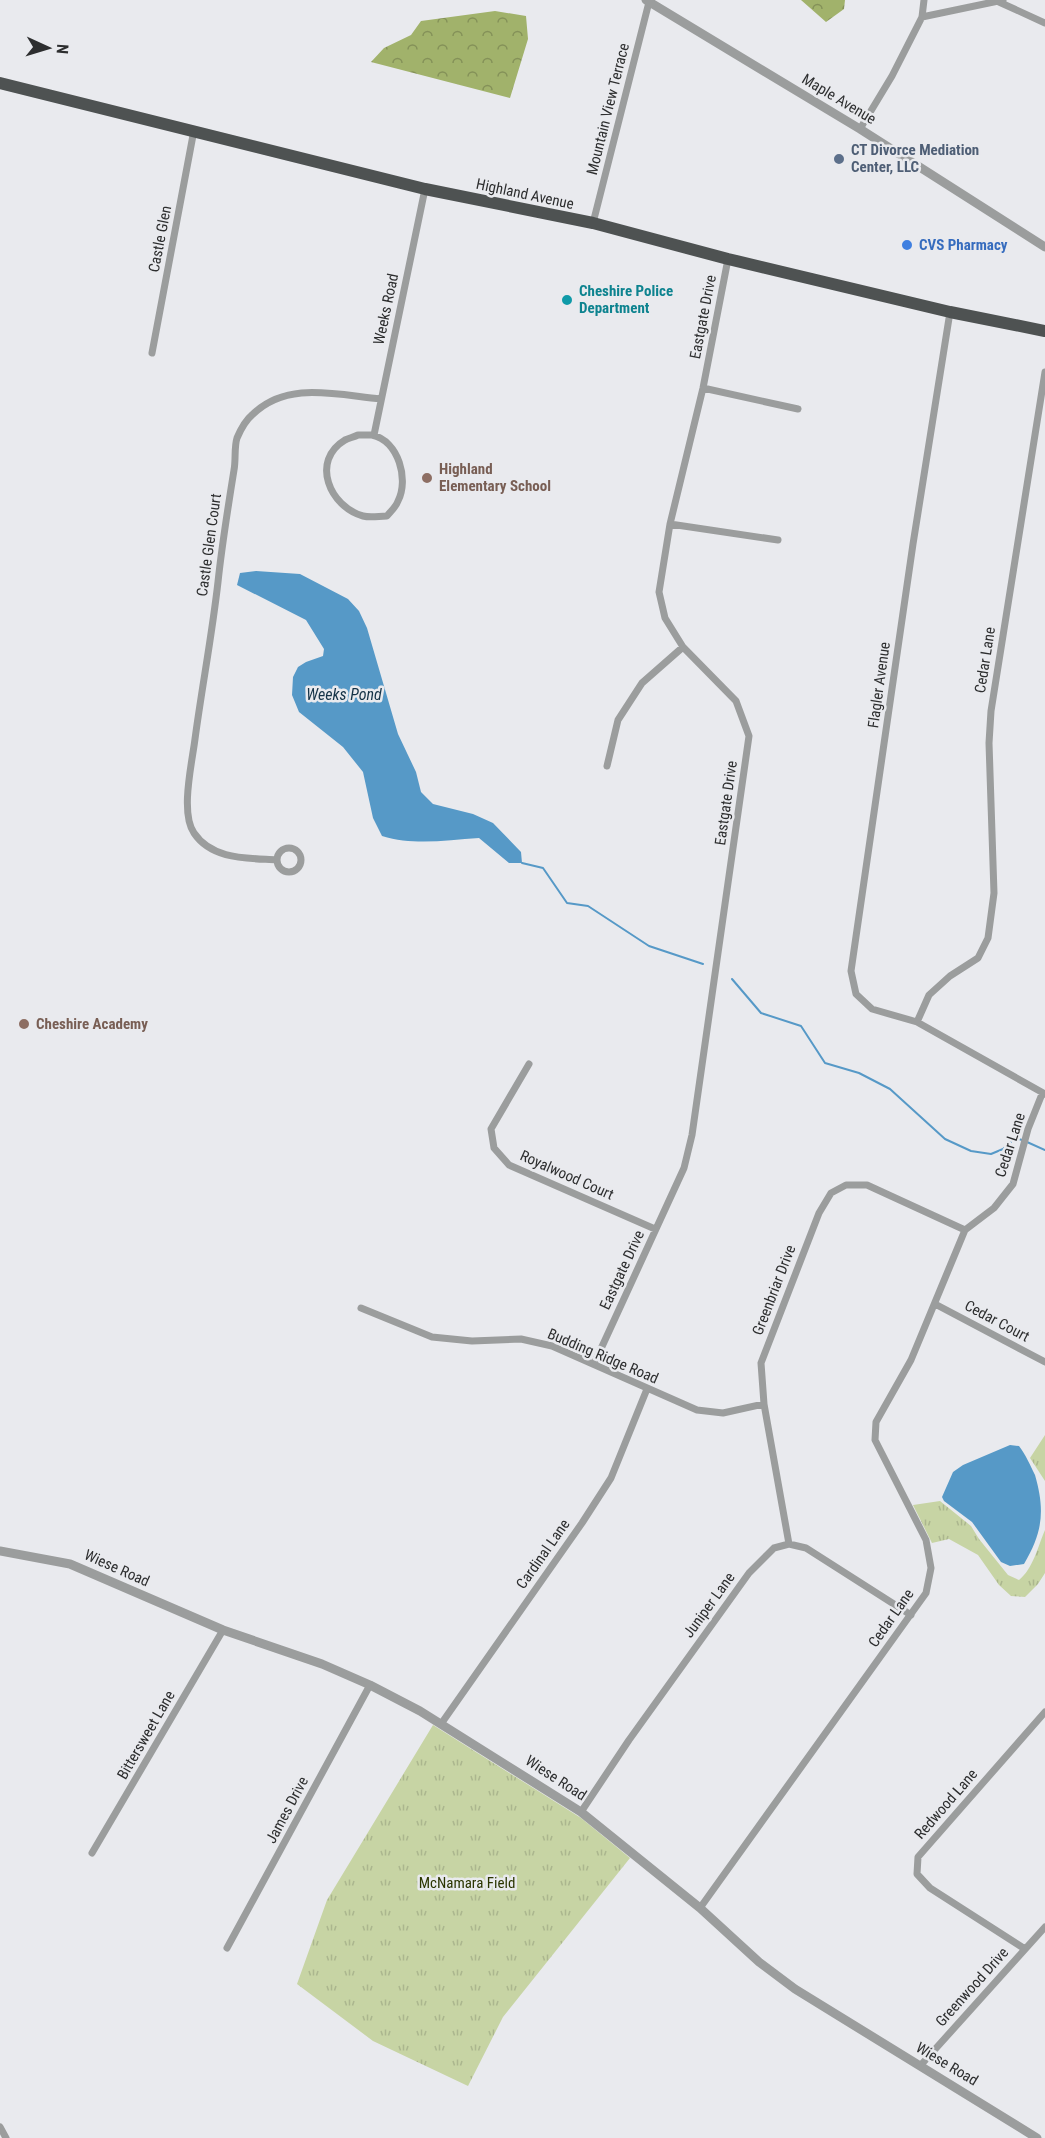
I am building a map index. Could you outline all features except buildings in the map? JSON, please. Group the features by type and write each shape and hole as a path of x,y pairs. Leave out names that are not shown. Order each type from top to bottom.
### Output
{"highway":[{"name":"Highland Avenue","path":"0,83 425,189 593,224 950,312 1045,331"}],"street":[{"path":"860,129 892,76 922,17 924,0"},
{"name":"Maple Avenue","path":"647,1 860,129 1045,247"},
{"name":"Mountain View Terrace","path":"593,224 647,1"},
{"path":"922,17 1001,1 1045,23"},
{"name":"Castle Glen","path":"152,353 194,130"},
{"name":"Weeks Road","path":"374,435 425,189"},
{"name":"Eastgate Drive","path":"594,1364 684,1168 692,1135 749,736 736,700 683,647 665,618 660,592 670,524 703,388 728,259"},
{"name":"Flagler Avenue","path":"917,1022 872,1008 856,994 851,971 911,555 950,312"},
{"name":"Cedar Lane","path":"700,1908 926,1593 931,1568 926,1540 875,1440 876,1422 911,1360 964,1230 994,1208 1013,1184 1028,1129 1043,1094 917,1022 929,995 950,976 978,958 988,938 994,892 989,743 991,711 1045,372"},
{"path":"703,388 798,409"},
{"name":"Castle Glen Court","path":"277,860 231,857 210,849 194,834 188,819 199,709 226,513 235,466 237,438 250,416 276,397 302,392 381,399"},
{"path":"358,435 374,435 387,442 401,468 403,485 398,502 387,516 365,516 343,506 334,497 327,481 327,466 333,452 344,441 358,435"},
{"path":"670,524 778,540"},
{"path":"607,766 618,720 642,683 683,647"},
{"name":"Royalwood Court","path":"529,1064 491,1129 494,1148 509,1165 655,1229"},
{"name":"Greenbriar Drive","path":"789,1544 764,1404 761,1363 819,1213 831,1193 846,1185 867,1185 964,1230"},
{"name":"Cedar Court","path":"935,1304 1045,1362"},
{"name":"Budding Ridge Road","path":"361,1308 432,1337 472,1341 521,1339 552,1346 697,1410 723,1413 764,1404"},
{"name":"Cardinal Lane","path":"441,1724 611,1478 647,1389"},
{"path":"789,1544 806,1548 911,1615"},
{"name":"Juniper Lane","path":"581,1812 629,1740 749,1572 774,1548 789,1544"},
{"name":"Wiese Road","path":"0,1551 70,1564 223,1630 322,1664 370,1684 441,1724 581,1812 700,1908 759,1962 795,1989 1037,2138"},
{"name":"Bittersweet Lane","path":"92,1853 223,1630"},
{"name":"James Drive","path":"227,1948 370,1684"},
{"name":"Redwood Lane","path":"1025,1949 930,1888 916,1874 918,1857 1045,1712"},
{"name":"Greenwood Drive","path":"920,2066 1045,1928"},
{"path":"0,2127 6,2138"}],"green space":[{"path":"801,0 845,0 844,9 826,22"},
{"path":"495,11 526,16 528,39 510,98 371,62 384,48 411,35 421,21"},
{"path":"1045,1435 1045,1481 1030,1458"},
{"path":"940,1501 971,1526 1008,1575 1019,1580 1032,1564 1045,1530 1045,1573 1038,1584 1025,1597 1011,1596 999,1585 978,1555 949,1539 932,1543 913,1505"},
{"name":"McNamara Field","path":"433,1725 581,1818 630,1858 503,2017 468,2086 373,2041 297,1984 327,1900"}],"water":[{"name":"Weeks Pond","path":"256,571 300,574 348,599 359,611 367,628 398,734 416,772 421,792 433,804 473,814 493,823 521,852 522,863 509,863 479,838 418,842 382,836 373,818 363,772 343,747 299,712 292,695 293,677 298,667 323,656 324,649 306,620 237,585 240,573"},
{"path":"1010,1445 1019,1446 1026,1456 1035,1475 1041,1510 1035,1542 1024,1564 1010,1566 1001,1562 972,1522 942,1497 953,1472 963,1465"}],"waterway":[{"path":"522,863 543,868 567,903 588,906 649,946 703,964"},
{"path":"732,979 761,1013 801,1026 825,1063 859,1073 890,1089 945,1139 971,1151 991,1154 1003,1149 1015,1138 1022,1140"},
{"path":"1027,1142 1045,1150"}],"place":[{"name":"CT Divorce Mediation Center, LLC","path":"839,159"},
{"name":"CVS Pharmacy","path":"907,245"},
{"name":"Cheshire Police Department","path":"567,300"},
{"name":"Highland Elementary School","path":"427,478"},
{"name":"Cheshire Academy","path":"24,1024"}]}
